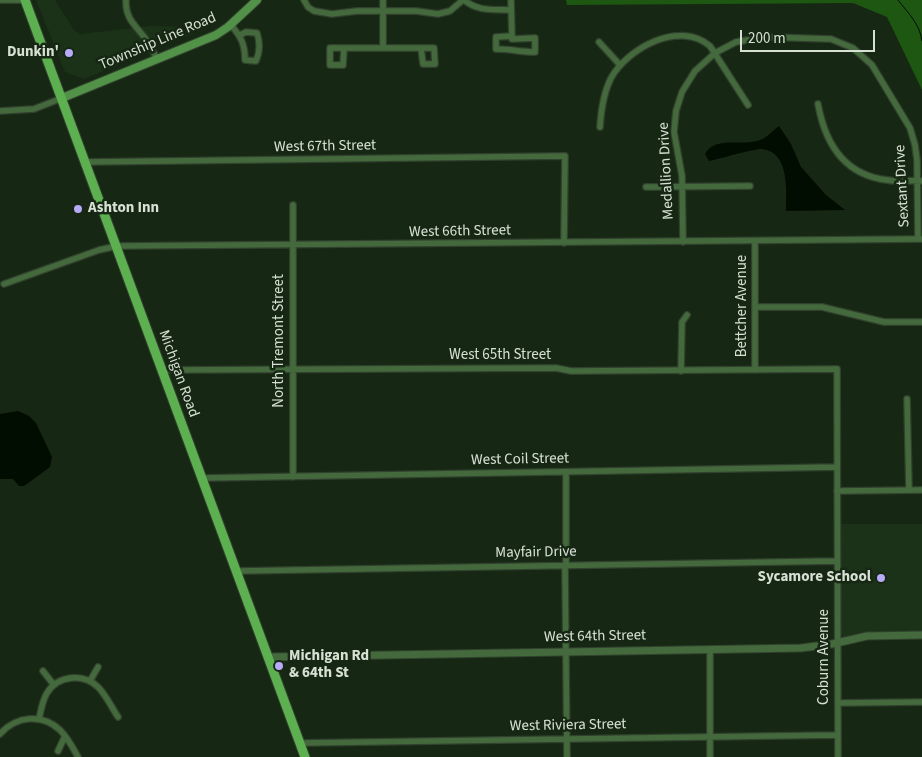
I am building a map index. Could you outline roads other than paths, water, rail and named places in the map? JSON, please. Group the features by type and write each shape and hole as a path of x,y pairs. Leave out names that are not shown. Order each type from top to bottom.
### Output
{"main road":[{"name":"Michigan Road","path":"25,0 305,757"},
{"name":"Township Line Road","path":"62,98 216,35 231,25 257,0"}],"street":[{"path":"0,0 25,0"},
{"path":"126,0 126,10 130,20 149,43 156,60"},
{"path":"304,0 308,7 322,14 383,11 416,11 438,14 455,9 464,0 478,9 511,10"},
{"path":"383,0 383,48"},
{"path":"511,0 512,49"},
{"path":"231,25 240,35 245,45 245,60 256,61 259,54 257,33 246,32 240,35"},
{"name":"Sextant Drive","path":"715,52 736,42 766,36 823,38 839,41 853,48 868,60 907,123 916,145 920,180 920,239"},
{"path":"496,37 535,38 535,52 518,52 512,49 496,49 496,37"},
{"path":"600,127 604,95 620,65 647,45 663,39 676,37 690,37 707,44 715,52 748,105"},
{"path":"599,42 620,65"},
{"path":"344,48 422,48"},
{"name":"Medallion Drive","path":"682,242 681,170 674,132 678,105 682,92 692,76 715,52"},
{"path":"0,111 34,109 62,98"},
{"path":"818,104 826,135 837,153 847,163 861,172 880,179 920,180"},
{"name":"West 67th Street","path":"86,162 565,156 564,243"},
{"path":"646,187 750,186"},
{"name":"North Tremont Street","path":"293,205 293,477"},
{"name":"West 66th Street","path":"4,284 84,255 117,246 755,242 920,239"},
{"name":"Bettcher Avenue","path":"755,242 755,370"},
{"path":"755,307 822,306 880,322 922,322"},
{"path":"681,371 682,322 687,315"},
{"name":"West 65th Street","path":"162,370 556,368 571,371 681,371 837,369"},
{"name":"Coburn Avenue","path":"837,369 838,757"},
{"path":"907,399 909,490"},
{"name":"West Coil Street","path":"202,478 837,467"},
{"path":"566,472 567,757"},
{"path":"837,491 922,490"},
{"name":"Mayfair Drive","path":"236,570 837,561"},
{"name":"West 64th Street","path":"268,657 806,648 867,636 922,635"},
{"path":"710,649 710,757"},
{"path":"90,681 98,667"},
{"path":"43,671 54,685"},
{"path":"40,719 45,696 59,681 72,678 90,681 102,691 118,717"},
{"path":"838,703 922,702"},
{"path":"1,731 21,719 40,719 53,725 65,736 78,757"},
{"name":"West Riviera Street","path":"300,743 837,735"},
{"path":"58,751 65,736"}],"waterway":[{"path":"898,0 919,29 922,41"}],"place":[{"name":"Dunkin'","path":"69,53"},
{"name":"Ashton Inn","path":"78,209"},
{"name":"Sycamore School","path":"881,578"},
{"name":"Michigan Rd & 64th St","path":"279,666"}]}
